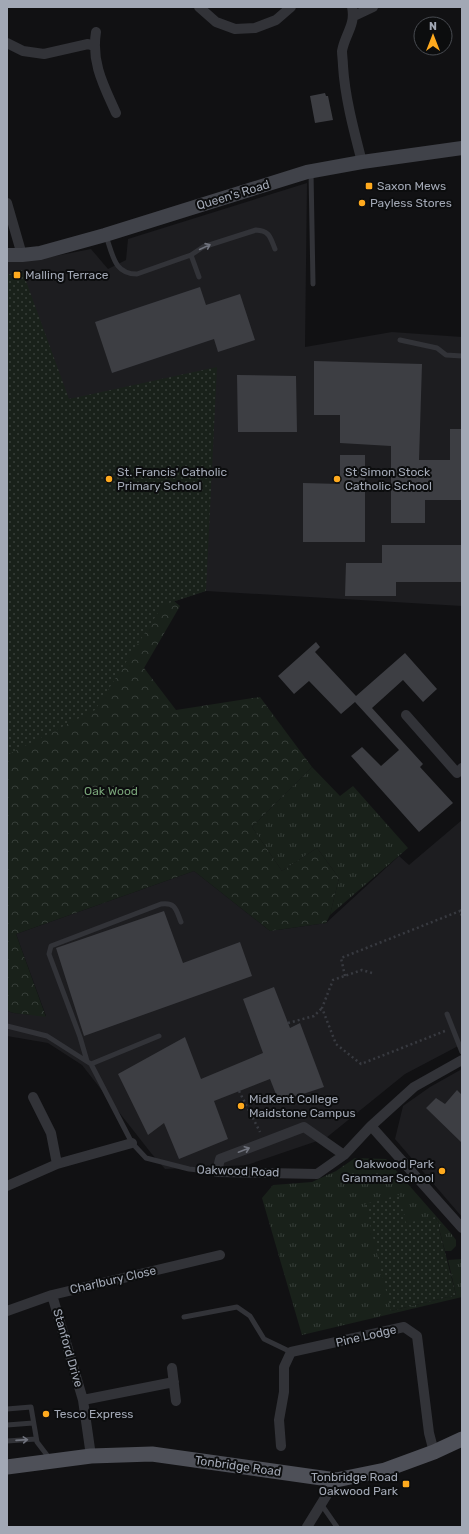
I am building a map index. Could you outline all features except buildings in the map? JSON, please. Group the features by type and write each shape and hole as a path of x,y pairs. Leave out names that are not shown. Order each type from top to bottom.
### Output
{"main road":[{"name":"Tonbridge Road","path":"7,1467 91,1456 152,1454 336,1480 385,1470 434,1452 462,1439"}],"street":[{"path":"199,7 216,22 235,29 255,28 276,20 291,7"},
{"path":"362,162 354,131 344,76 342,51 350,31 353,11 373,7"},
{"path":"96,32 94,46 98,74 116,113"},
{"path":"7,43 23,51 44,54 88,44 94,46"},
{"name":"Queen's Road","path":"7,255 40,253 105,235 311,171 362,162 462,148"},
{"path":"7,203 22,255"},
{"path":"406,715 457,773 462,768"},
{"name":"Oakwood Road","path":"218,1172 317,1174 344,1155 371,1126 414,1087 462,1060"},
{"path":"33,1096 51,1133 57,1164"},
{"path":"371,1126 462,1228"},
{"path":"218,1172 220,1159 304,1127 344,1155"},
{"path":"7,1186 57,1164 132,1143"},
{"name":"Charlbury Close","path":"7,1311 52,1295 220,1255"},
{"name":"Stanford Drive","path":"52,1295 83,1400 91,1456"},
{"name":"Pine Lodge","path":"290,1352 404,1327 417,1336 429,1433 434,1452"},
{"path":"281,1446 279,1420 284,1392 284,1367 290,1352"},
{"path":"172,1368 176,1401"},
{"name":"Stanford Drive","path":"83,1400 174,1382"},
{"path":"307,1527 336,1480"}],"lane":[{"path":"311,171 312,284"},
{"path":"105,235 117,265 122,271 131,274 137,274 191,255 203,247 256,230 263,230 270,235 275,250"},
{"path":"191,255 199,277"},
{"path":"400,340 437,348 446,355 462,356"},
{"path":"158,1036 89,1063 49,954 51,946 161,904 172,904 175,907 181,922"},
{"path":"447,1014 462,1052"},
{"name":"Oakwood Road","path":"7,1026 47,1036 89,1063 132,1143 146,1158 189,1169 218,1172"},
{"path":"184,1317 237,1307 250,1316 264,1339 290,1352"},
{"path":"7,1409 31,1407 37,1442 51,1461"},
{"path":"7,1425 33,1423"},
{"path":"7,1441 36,1439"},
{"path":"321,1504 337,1527"}],"path":[{"path":"345,976 341,958 461,910 462,916"},
{"path":"288,1023 314,1016 322,1008 333,980 362,970 372,974"},
{"path":"322,1008 336,1044 361,1064 452,1028"},
{"path":"239,1091 265,1142"}],"shaded area":[{"name":"St. Francis' Catholic Primary School","path":"307,183 305,347 392,332 462,337 462,606 206,591 163,605 7,755 7,261 35,260 91,249 108,269 126,260 128,239"},
{"path":"462,820 462,1044 405,1074 326,1138 247,1165 165,1169 82,1065 48,1043 7,1036 7,1011 46,1016 16,934 194,871 270,931 326,923 399,856 409,865"},
{"name":"Oakwood Park Grammar School","path":"462,1069 462,1217 395,1139 403,1106 430,1087"}],"green space":[{"name":"St. Francis' Catholic Primary School","path":"22,270 69,399 217,367 206,591 163,605 95,710 7,755 7,275"},
{"name":"Oak Wood","path":"157,587 180,606 144,668 176,710 260,697 312,767 252,827 282,871 317,848 339,878 330,915 326,923 270,931 194,871 16,934 46,1017 7,1011 7,735"},
{"path":"312,767 340,796 353,786 408,848 330,915 339,878 317,848 282,871 252,827"},
{"path":"355,1158 386,1159 456,1240 456,1246 451,1251 445,1251 436,1217 391,1311 456,1295 448,1260 462,1259 462,1297 302,1335 262,1198 273,1185 312,1182 336,1171"},
{"path":"399,1195 406,1223 436,1217 456,1295 391,1311 365,1204"}],"place":[{"name":"Saxon Mews","path":"369,186"},
{"name":"Payless Stores","path":"362,203"},
{"name":"Malling Terrace","path":"17,275"},
{"name":"St. Francis' Catholic Primary School","path":"109,479"},
{"name":"St Simon Stock Catholic School","path":"337,479"},
{"name":"MidKent College Maidstone Campus","path":"241,1106"},
{"name":"Oakwood Park Grammar School","path":"442,1171"},
{"name":"Tesco Express","path":"46,1414"},
{"name":"Tonbridge Road Oakwood Park","path":"406,1484"}]}
